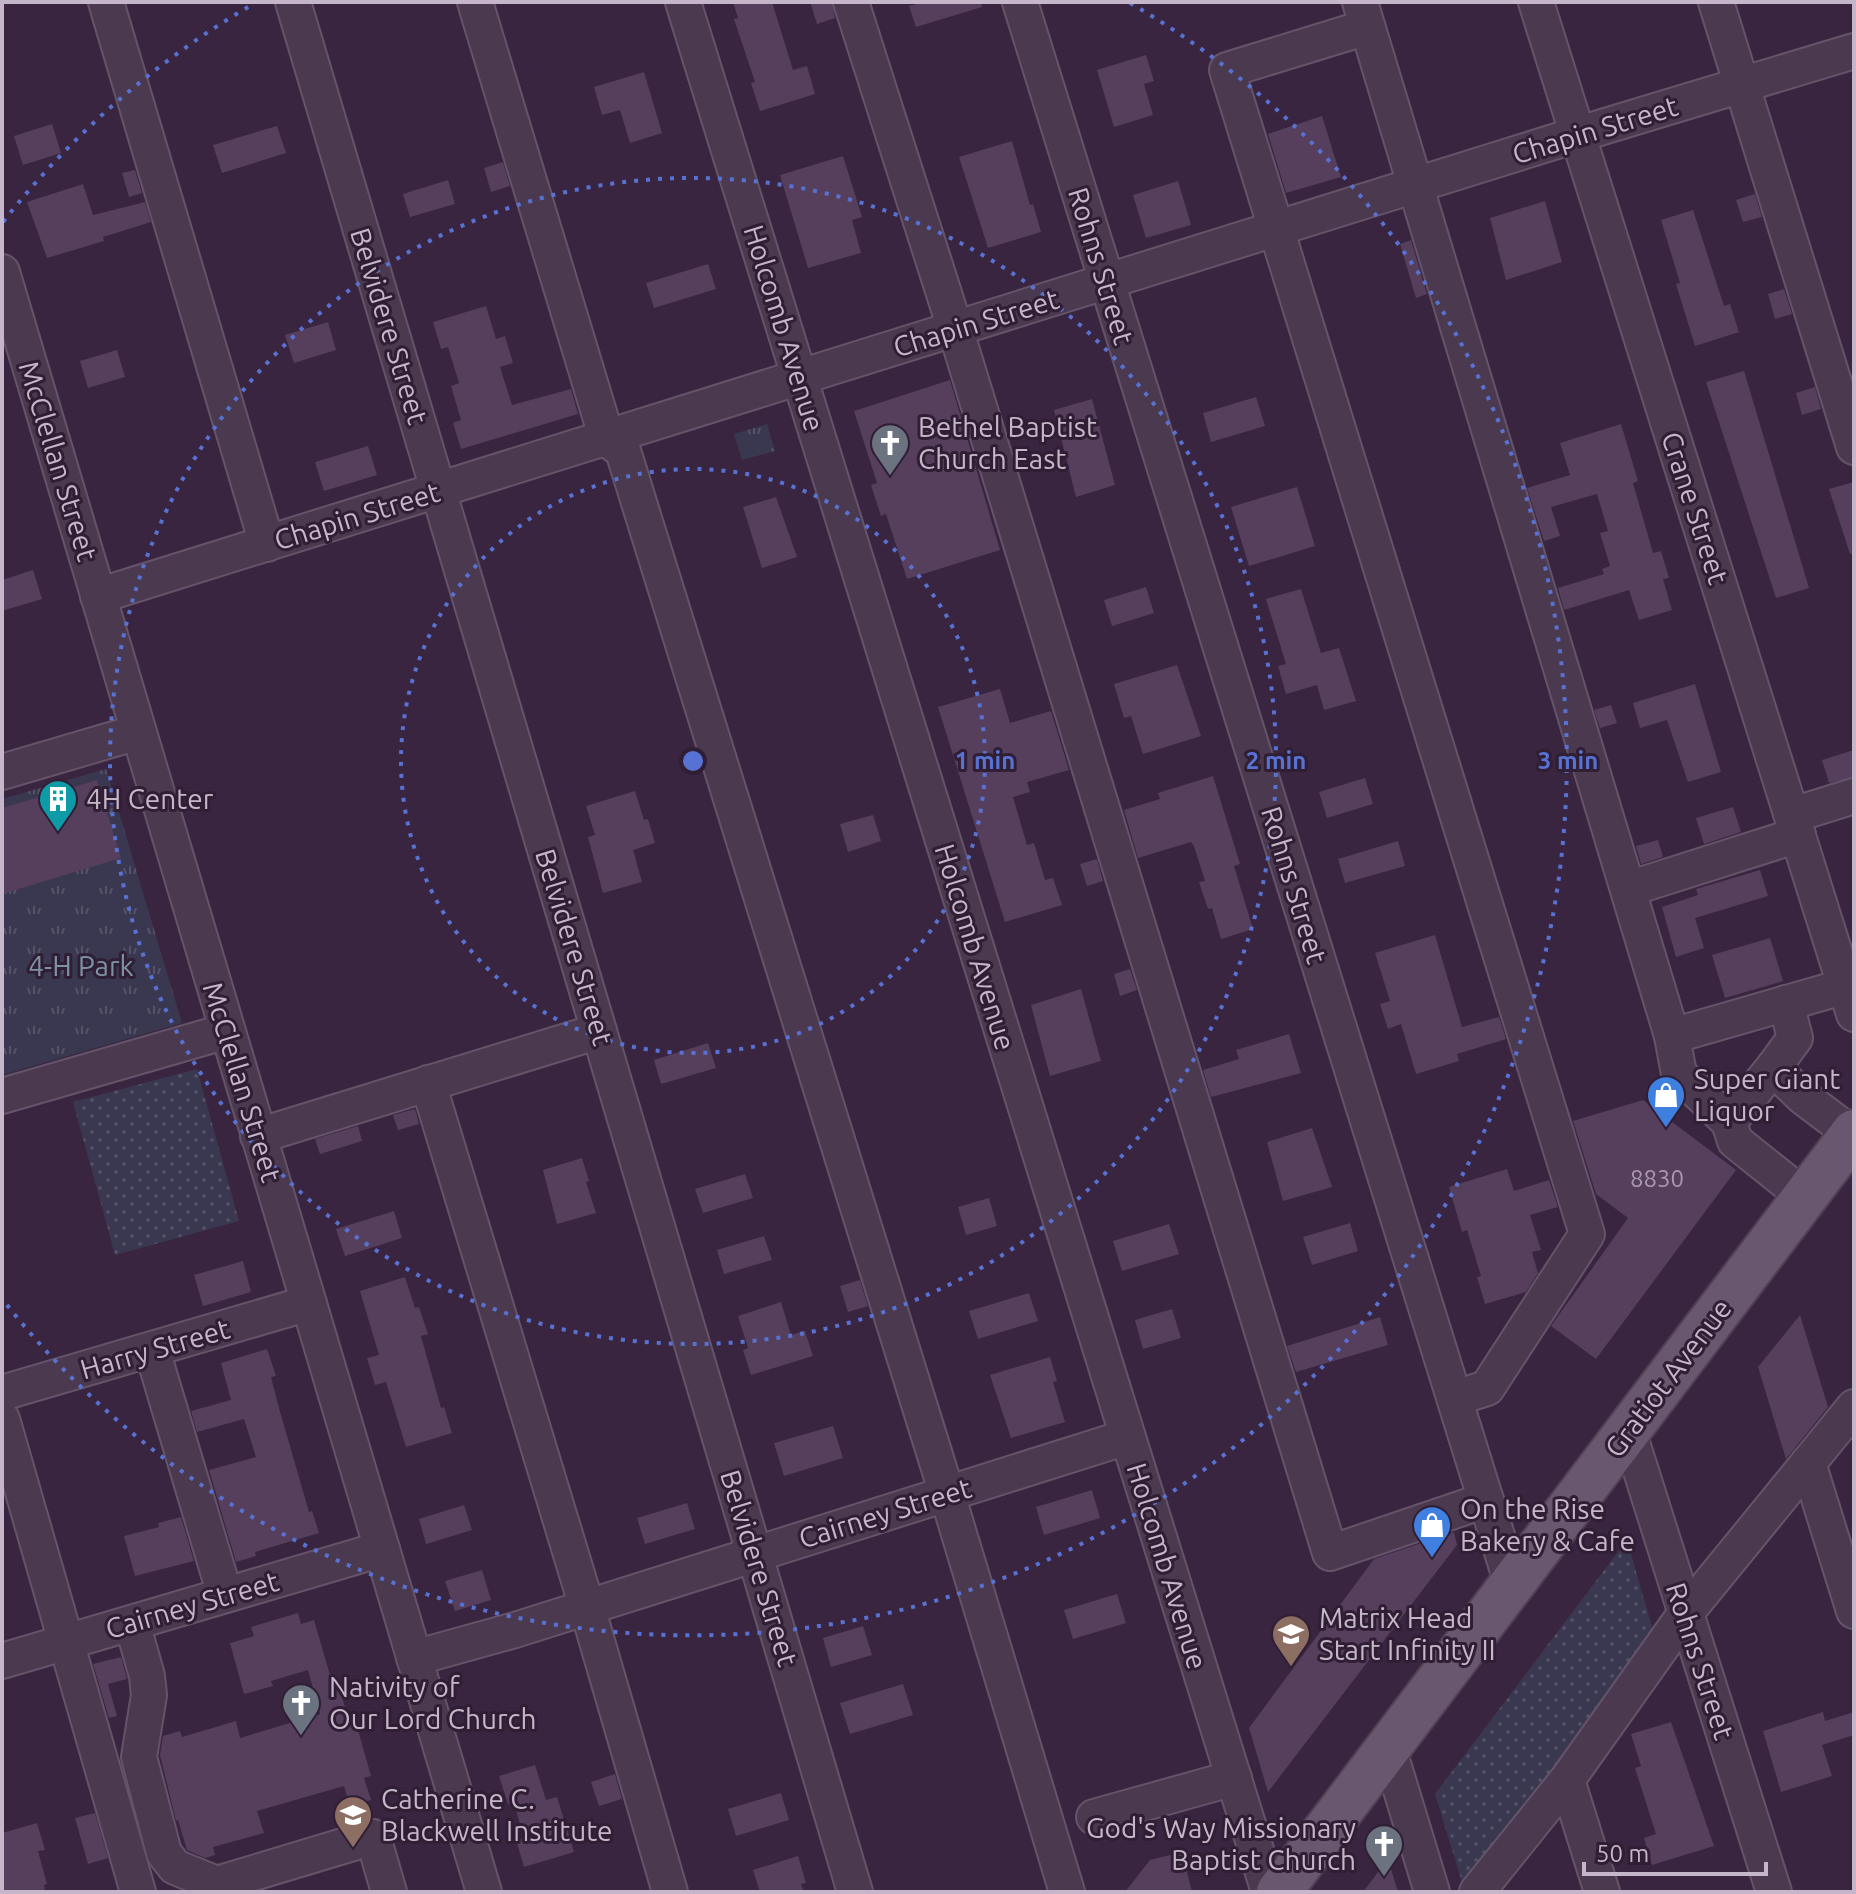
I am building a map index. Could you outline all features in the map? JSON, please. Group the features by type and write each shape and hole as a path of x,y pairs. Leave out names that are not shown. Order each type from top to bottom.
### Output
{"main road":[{"name":"Gratiot Avenue","path":"1279,1892 1853,1133"}],"street":[{"path":"106,2 267,544"},
{"name":"Belvidere Street","path":"293,2 855,1892"},
{"path":"475,2 607,439 623,451 947,1494 1067,1892"},
{"name":"Holcomb Avenue","path":"683,2 1269,1892"},
{"path":"851,2 955,328 1330,1553 1486,1500"},
{"name":"Rohns Street","path":"1020,2 1512,1584"},
{"name":"Crane Street","path":"1536,2 1850,1000"},
{"path":"1716,2 1854,447"},
{"path":"1455,1398 1487,1388 1587,1234 1227,70 1363,14 1672,1036 1679,1074 1729,1122 1735,1141 1805,1197"},
{"name":"Chapin Street","path":"98,596 1854,51"},
{"name":"McClellan Street","path":"2,272 484,1892"},
{"path":"2,772 138,732"},
{"path":"1628,889 1795,825 1854,796"},
{"path":"1672,1036 1786,1003 1850,1000"},
{"path":"1729,1122 1795,1038 1786,1003"},
{"path":"2,1096 227,1031"},
{"path":"258,1136 599,1031"},
{"path":"1773,1068 1803,1097 1853,1133"},
{"path":"428,1083 670,1892"},
{"name":"Harry Street","path":"2,1393 309,1303"},
{"path":"152,1350 225,1595"},
{"path":"1477,1892 1567,1780 1685,1614 1854,1407"},
{"path":"2,1419 138,1892"},
{"name":"Rohns Street","path":"1628,1430 1774,1892"},
{"name":"Cairney Street","path":"414,1658 587,1607 1127,1437"},
{"path":"1808,1463 1854,1611"},
{"name":"Cairney Street","path":"2,1661 382,1549"},
{"path":"132,1623 147,1676 149,1695 139,1757 164,1853 175,1867 218,1888 373,1837 389,1892"},
{"path":"1388,1747 1432,1892"},
{"path":"1094,1817 1234,1778"},
{"path":"1567,1780 1602,1892"}],"green space":[{"path":"767,424 775,451 742,460 734,434"},
{"name":"4-H Park","path":"106,769 182,1023 2,1075 2,799"},
{"path":"197,1069 239,1221 115,1255 73,1102"},
{"path":"1624,1544 1628,1544 1657,1644 1465,1892 1435,1794"}],"building":[{"path":"733,2 772,2 793,70 807,66 815,94 760,111 751,83 755,82 734,19 738,18"},
{"path":"810,2 832,2 835,18 817,24"},
{"path":"924,2 981,2 982,7 916,27 909,6"},
{"path":"1146,55 1154,81 1144,84 1153,115 1114,127 1097,70"},
{"path":"644,72 662,133 630,143 620,110 602,115 594,87"},
{"path":"1322,116 1341,177 1286,193 1268,134"},
{"path":"52,124 61,153 23,165 14,136"},
{"path":"277,126 286,153 222,173 213,145"},
{"path":"1012,141 1041,232 988,248 959,157"},
{"path":"843,156 862,217 852,220 861,253 808,268 780,175"},
{"path":"503,162 510,186 491,192 484,168"},
{"path":"135,170 142,193 129,197 122,173"},
{"path":"448,180 455,204 410,217 403,194"},
{"path":"1178,181 1191,225 1146,238 1133,195"},
{"path":"83,184 93,215 145,202 151,222 103,237 104,241 47,258 27,202"},
{"path":"1755,194 1762,217 1743,222 1736,200"},
{"path":"1545,201 1562,262 1506,280 1490,218"},
{"path":"1693,210 1724,306 1730,304 1739,332 1695,346 1661,220"},
{"path":"1411,240 1427,294 1416,298 1400,244"},
{"path":"708,264 716,289 654,308 646,283"},
{"path":"1784,289 1792,314 1775,319 1768,294"},
{"path":"486,306 496,339 505,336 513,363 500,367 512,405 571,389 578,414 461,449 453,423 461,420 451,386 459,383 448,347 441,349 433,322"},
{"path":"328,322 336,350 294,363 285,335"},
{"path":"117,350 125,377 88,388 80,361"},
{"path":"1744,371 1809,588 1776,598 1706,382"},
{"name":"Bethel Baptist Church East","path":"950,380 1000,550 907,579 886,514 881,516 871,485 877,483 854,411"},
{"path":"1815,387 1821,409 1802,415 1796,393"},
{"path":"1256,397 1265,426 1211,442 1203,413"},
{"path":"1092,399 1115,485 1076,497 1054,410"},
{"path":"1621,424 1638,481 1633,483 1653,553 1661,551 1669,578 1663,579 1672,610 1639,620 1629,590 1564,610 1558,588 1604,574 1602,569 1610,566 1600,533 1608,531 1597,494 1551,507 1560,536 1544,541 1527,488 1570,475 1560,443"},
{"path":"368,446 377,475 324,491 315,462"},
{"path":"1854,482 1854,553 1850,554 1829,489"},
{"path":"1297,487 1315,546 1249,566 1231,507"},
{"path":"776,497 797,557 762,568 743,507"},
{"path":"33,570 42,599 2,611 2,580"},
{"path":"1146,587 1154,613 1112,626 1104,600"},
{"path":"1301,589 1321,653 1339,648 1356,701 1324,710 1317,685 1286,694 1278,666 1286,664 1266,599"},
{"path":"1177,665 1201,736 1143,754 1131,716 1124,718 1114,684"},
{"path":"1695,684 1721,772 1688,782 1667,720 1640,728 1633,703"},
{"path":"1000,689 1010,723 1051,711 1069,770 1027,782 1030,792 1013,797 1027,845 1034,843 1045,880 1053,878 1062,905 1005,922 938,707"},
{"path":"1611,705 1617,723 1600,728 1594,710"},
{"path":"1854,750 1854,777 1829,783 1822,760"},
{"path":"1213,776 1240,864 1234,866 1253,929 1221,939 1212,908 1208,909 1199,882 1205,881 1191,842 1138,858 1124,810 1160,799 1158,793"},
{"path":"1365,778 1373,804 1327,818 1319,792"},
{"name":"4H Center","path":"97,780 121,858 2,894 2,808"},
{"path":"635,791 655,843 633,850 642,882 603,893 588,837 595,835 586,806"},
{"path":"1733,807 1741,832 1704,844 1696,818"},
{"path":"873,815 881,841 848,852 840,824"},
{"path":"1658,840 1663,857 1641,864 1636,846"},
{"path":"1398,841 1405,866 1345,883 1338,859"},
{"path":"1097,859 1103,881 1087,886 1080,864"},
{"path":"1760,870 1768,896 1695,918 1704,948 1676,957 1662,907 1698,895 1696,889"},
{"path":"1435,935 1462,1027 1499,1017 1506,1039 1457,1054 1459,1061 1416,1074 1401,1024 1388,1029 1380,1004 1390,1001 1375,953"},
{"path":"1770,938 1783,981 1725,998 1712,955"},
{"path":"1130,969 1137,990 1120,996 1114,974"},
{"path":"1081,989 1101,1061 1050,1076 1031,1005"},
{"path":"1289,1034 1301,1073 1211,1097 1203,1070 1239,1059 1236,1050"},
{"path":"708,1043 716,1068 661,1084 654,1060"},
{"path":"1643,1100 1736,1170 1596,1359 1551,1326 1628,1218 1596,1194 1573,1121"},
{"path":"415,1109 419,1124 398,1130 393,1115"},
{"path":"358,1126 362,1141 320,1154 315,1139"},
{"path":"1312,1128 1332,1187 1283,1201 1267,1142"},
{"path":"582,1158 596,1213 557,1224 543,1170"},
{"path":"1507,1169 1514,1191 1549,1180 1558,1207 1530,1215 1541,1250 1532,1252 1538,1273 1526,1292 1485,1304 1477,1277 1481,1276 1467,1230 1462,1232 1449,1187"},
{"path":"745,1174 753,1198 703,1213 695,1189"},
{"path":"989,1198 997,1226 966,1235 958,1207"},
{"path":"394,1211 402,1238 345,1256 336,1229"},
{"path":"1350,1223 1358,1251 1312,1265 1303,1237"},
{"path":"1169,1224 1179,1254 1122,1271 1113,1241"},
{"path":"764,1236 772,1260 724,1274 717,1250"},
{"path":"243,1261 251,1292 203,1306 194,1275"},
{"path":"405,1277 428,1334 421,1336 441,1408 444,1407 452,1433 406,1447 386,1382 375,1385 367,1358 379,1355 360,1291"},
{"path":"860,1280 868,1306 848,1312 840,1286"},
{"path":"1029,1293 1038,1321 978,1339 969,1311"},
{"path":"781,1302 791,1335 805,1331 813,1356 751,1375 743,1350 748,1348 738,1316"},
{"path":"1172,1309 1181,1338 1143,1349 1135,1320"},
{"path":"1800,1315 1828,1407 1786,1459 1758,1367"},
{"path":"1380,1317 1388,1345 1296,1372 1287,1346"},
{"path":"267,1349 276,1376 271,1377 279,1408 309,1512 312,1511 319,1533 255,1552 256,1556 236,1562 209,1470 256,1457 244,1419 197,1432 191,1411 231,1400 221,1363"},
{"path":"1050,1357 1057,1381 1053,1382 1065,1422 1011,1438 990,1375"},
{"path":"833,1426 843,1458 784,1476 774,1443"},
{"path":"1092,1490 1100,1518 1044,1535 1036,1507"},
{"path":"687,1503 695,1529 645,1544 637,1518"},
{"path":"464,1505 472,1530 426,1544 419,1519"},
{"path":"181,1517 194,1561 135,1576 124,1536 159,1527 158,1523"},
{"path":"1454,1532 1457,1545 1268,1792 1249,1728 1374,1559"},
{"path":"482,1570 491,1600 455,1611 445,1581"},
{"path":"1117,1594 1126,1623 1073,1639 1064,1610"},
{"name":"Nativity of Our Lord Church","path":"298,1613 301,1624 314,1620 332,1682 337,1681 348,1717 354,1716 371,1776 364,1778 371,1800 350,1806 344,1786 257,1811 264,1833 213,1847 215,1855 205,1858 187,1850 176,1821 160,1755 163,1736 180,1731 182,1737 236,1721 240,1738 320,1714 308,1670 271,1681 273,1686 244,1694 230,1643 254,1636 251,1627"},
{"path":"863,1626 872,1655 831,1667 823,1638"},
{"path":"121,1657 127,1679 108,1684 117,1716 109,1718 93,1664"},
{"path":"903,1684 913,1715 850,1734 840,1703"},
{"path":"1823,1712 1825,1721 1854,1712 1854,1735 1822,1745 1832,1776 1781,1792 1763,1731"},
{"path":"1671,1722 1714,1846 1652,1865 1644,1838 1656,1834 1635,1768 1641,1766 1631,1734"},
{"path":"535,1765 546,1800 557,1797 574,1852 524,1867 516,1840 524,1838 514,1803 508,1804 499,1776"},
{"path":"615,1774 622,1799 599,1806 591,1782"},
{"path":"781,1793 789,1820 736,1836 728,1809"},
{"path":"95,1813 108,1858 88,1864 75,1818"},
{"path":"37,1823 45,1850 38,1851 47,1884 44,1885 45,1892 2,1892 2,1833"},
{"path":"1182,1852 1192,1892 1125,1892 1150,1860"},
{"path":"798,1856 806,1883 801,1884 804,1892 760,1892 753,1870"},
{"name":"God's Way Missionary Baptist Church","path":"1388,1859 1398,1892 1363,1892"}],"place":[{"name":"Bethel Baptist Church East","path":"890,477"},
{"name":"4H Center","path":"58,833"},
{"name":"Super Giant Liquor","path":"1666,1129"},
{"name":"On the Rise Bakery & Cafe","path":"1432,1559"},
{"name":"Matrix Head Start Infinity II","path":"1291,1668"},
{"name":"Nativity of Our Lord Church","path":"301,1737"},
{"name":"Catherine C. Blackwell Institute","path":"353,1849"},
{"name":"God's Way Missionary Baptist Church","path":"1384,1878"}]}
